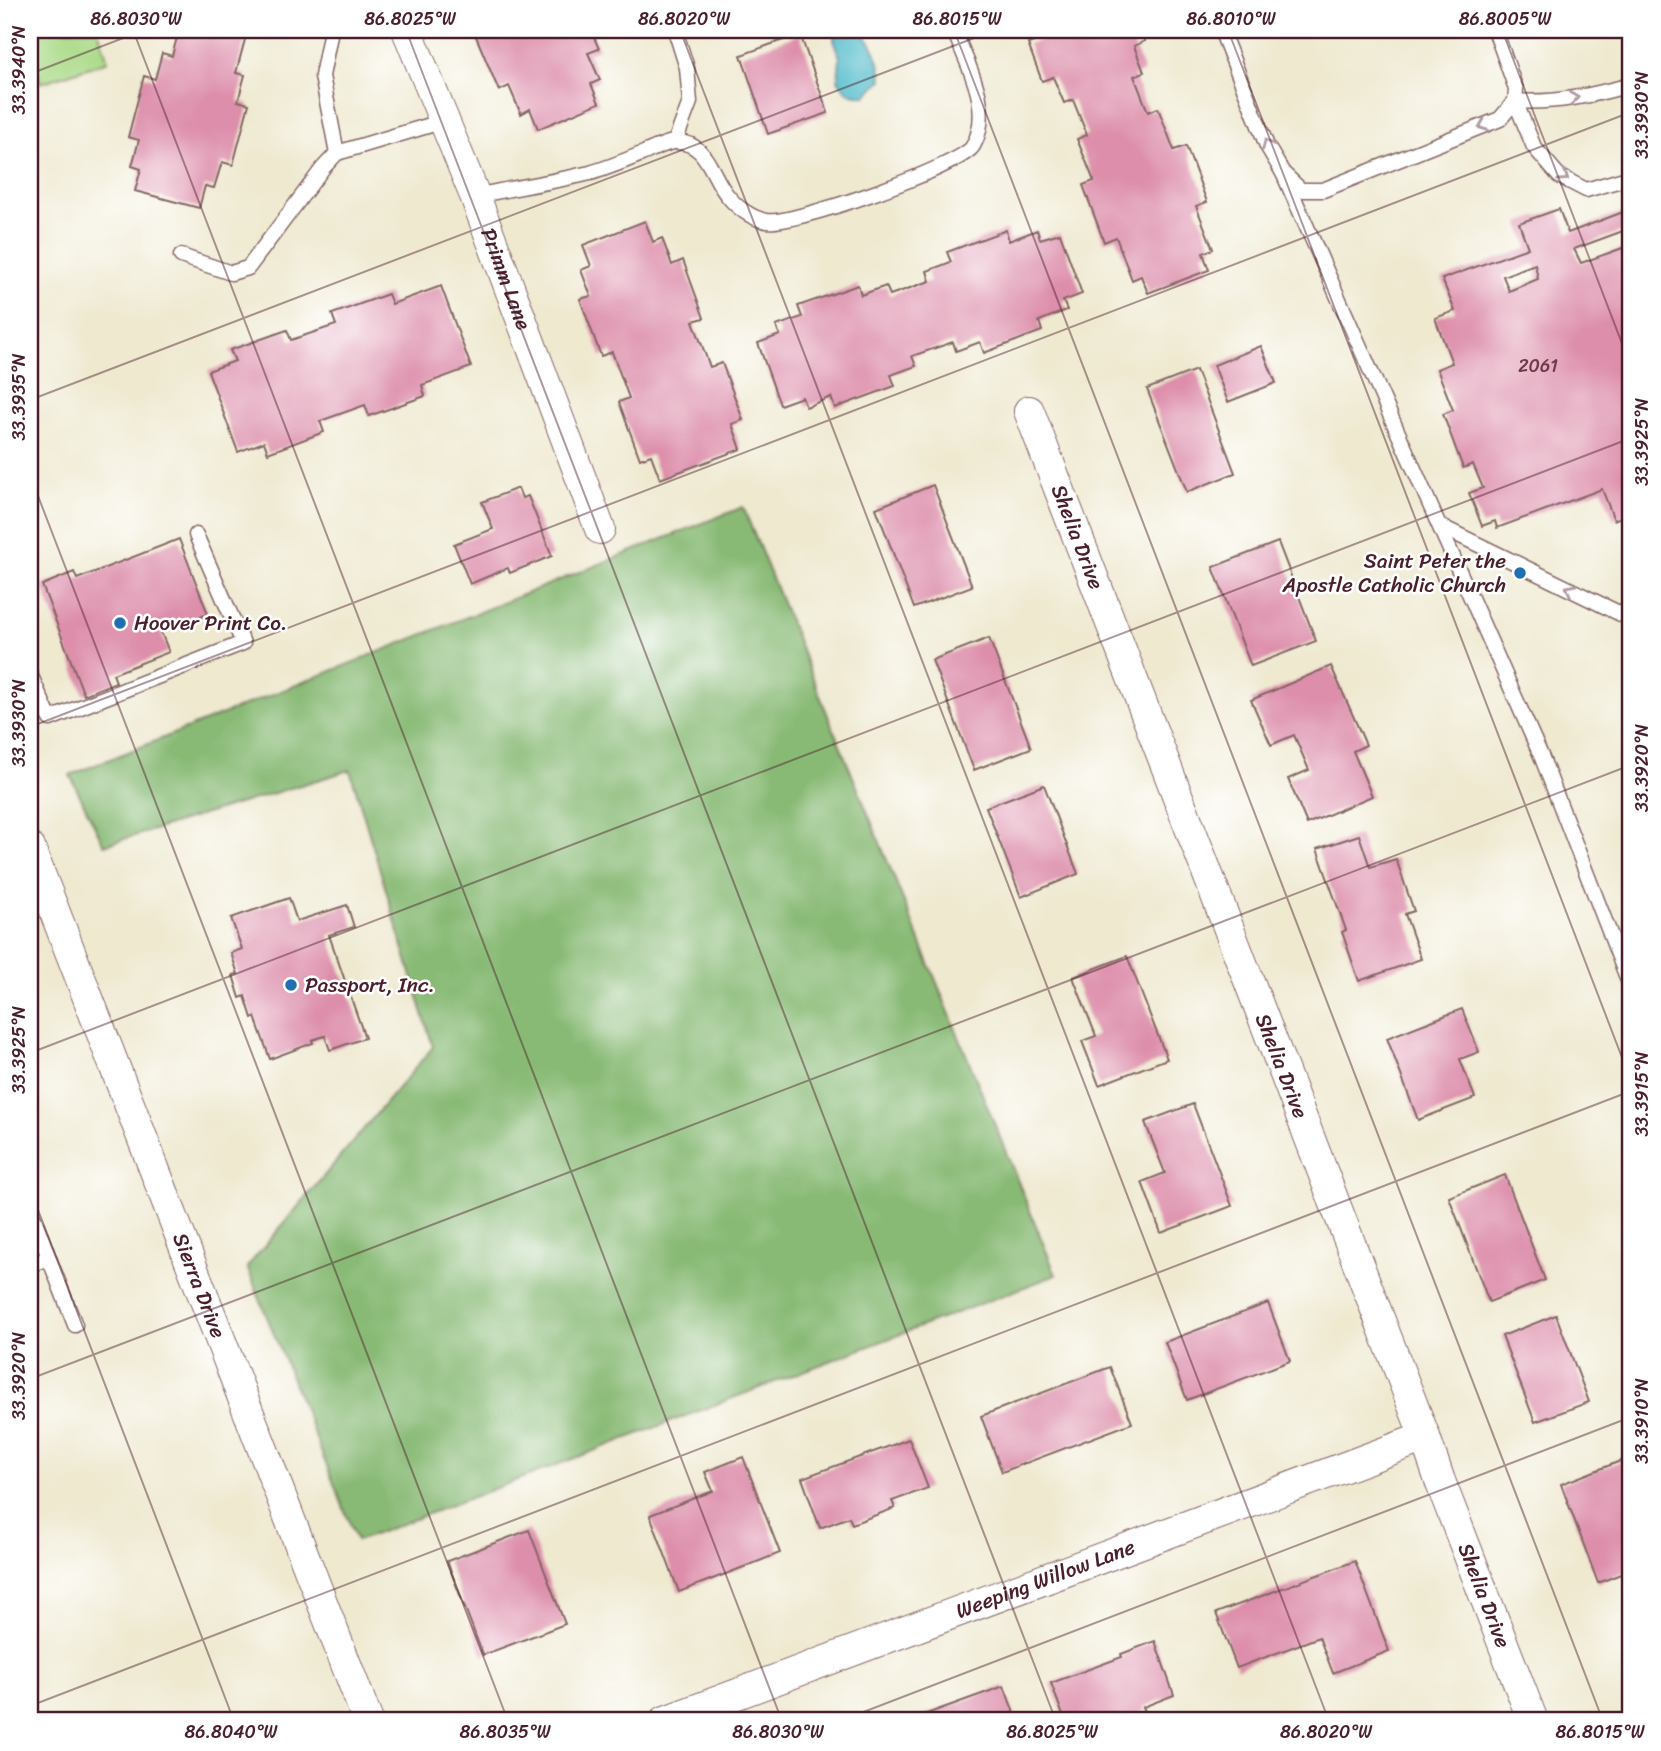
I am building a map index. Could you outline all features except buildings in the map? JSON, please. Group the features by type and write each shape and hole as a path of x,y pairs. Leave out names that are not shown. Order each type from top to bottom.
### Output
{"street":[{"name":"Primm Lane","path":"407,30 475,196 600,528"},
{"name":"Shelia Drive","path":"1029,411 1533,1721"},
{"name":"Sierra Drive","path":"30,848 368,1721"},
{"name":"Weeping Willow Lane","path":"665,1721 1425,1437"}],"lane":[{"path":"331,30 322,76 337,153"},
{"path":"675,30 687,68 690,102 675,142"},
{"path":"475,196 589,173 675,142 695,146 712,167 726,195 744,212 767,221 798,217 834,207 950,164 972,148 980,127 981,99 954,30"},
{"path":"1221,30 1267,146 1283,173 1542,758 1631,988"},
{"path":"1495,30 1516,89 1515,101 1534,147 1559,176 1586,190 1631,177"},
{"path":"1515,101 1580,98 1631,85"},
{"path":"1283,173 1301,190 1323,190 1500,119 1515,101"},
{"path":"181,256 231,273 248,268 337,153 444,121"},
{"path":"1440,526 1631,619"},
{"path":"30,674 50,719 243,643 196,535"},
{"path":"30,1208 75,1325"},
{"path":"30,1265 49,1258"}],"green space":[{"path":"30,30 98,30 108,61 41,83 30,50"},
{"path":"743,507 1056,1275 357,1541 247,1267 433,1047 350,770 104,845 70,775"}],"water":[{"path":"853,29 861,33 875,51 882,80 866,95 849,93 838,80 840,58 834,40 834,32"}],"place":[{"name":"Saint Peter the Apostle Catholic Church","path":"1520,573"},
{"name":"Hoover Print Co.","path":"120,623"},
{"name":"Passport, Inc.","path":"291,985"}]}
